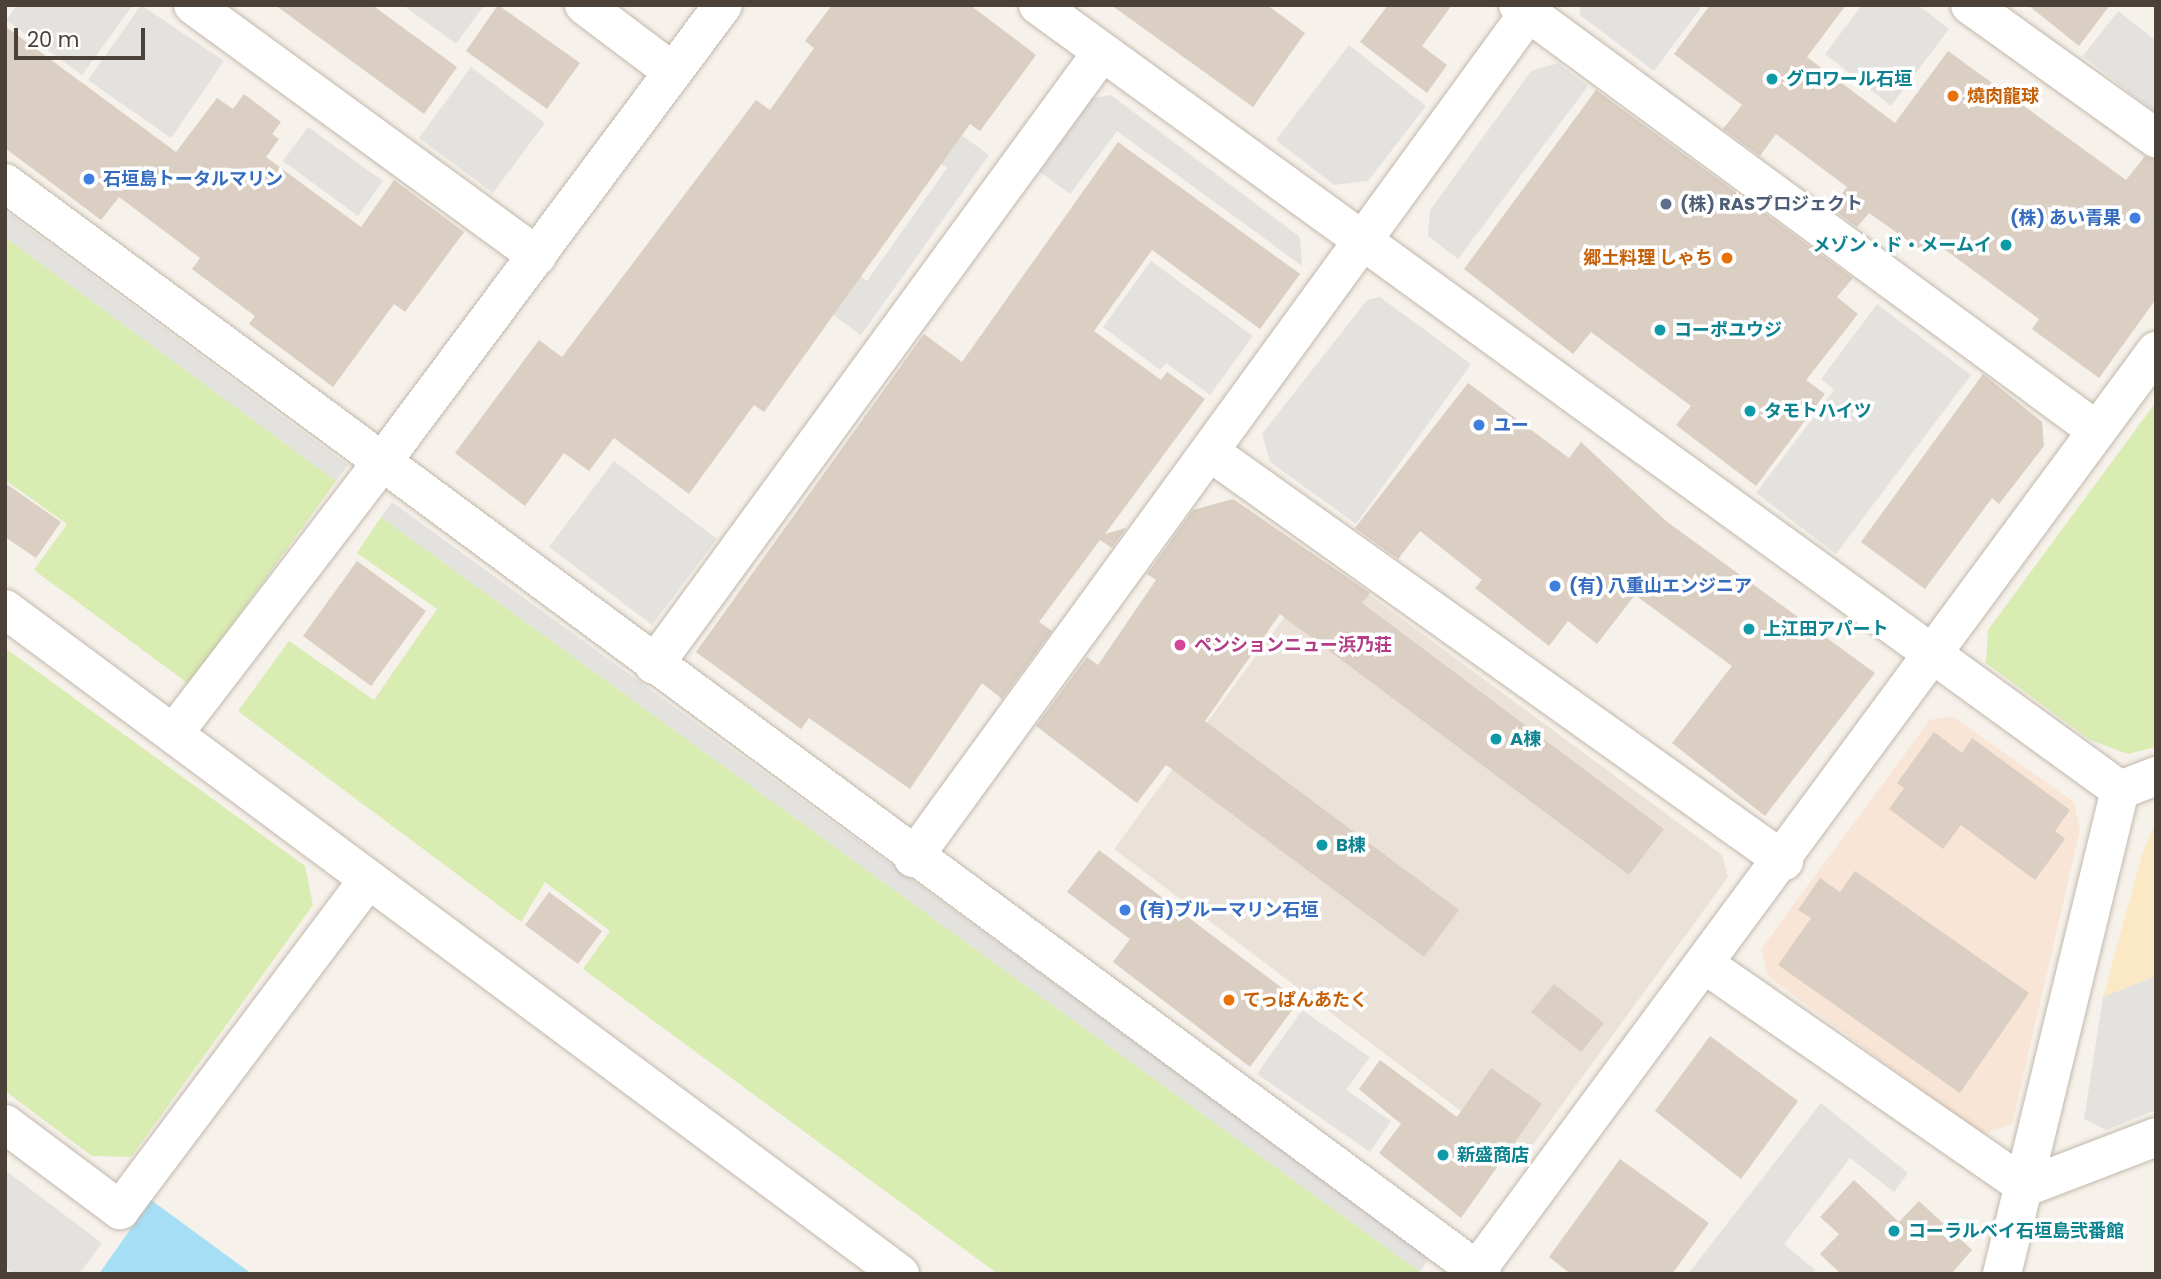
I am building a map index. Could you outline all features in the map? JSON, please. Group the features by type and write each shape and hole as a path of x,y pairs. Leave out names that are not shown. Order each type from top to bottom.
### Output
{"street":[{"path":"193,5 537,256"},
{"path":"584,5 673,72"},
{"path":"174,733 382,462 723,5"},
{"path":"1038,5 1933,658 2120,790"},
{"path":"1970,5 2156,138"},
{"path":"913,858 1366,243 1527,8 2096,430"},
{"path":"654,665 1102,52"},
{"path":"5,183 913,858 1478,1273 1784,862 2156,351"},
{"path":"1210,452 1784,862"},
{"path":"5,609 174,733 367,881 900,1274"},
{"path":"2120,790 2156,776"},
{"path":"2002,1274 2026,1187 2120,790"},
{"path":"5,1124 120,1210 367,881"},
{"path":"1707,966 2026,1187"},
{"path":"2026,1187 2156,1137"}],"shaded area":[{"path":"17,5 133,5 82,75 6,20"},
{"path":"141,5 224,61 171,138 88,80"},
{"path":"403,5 484,5 456,44"},
{"path":"1580,5 1703,5 1654,71 1580,15"},
{"path":"1862,5 1918,5 1949,29 1891,106 1825,54"},
{"path":"2118,11 2156,41 2156,113 2083,56"},
{"path":"1349,45 1426,106 1368,181 1334,185 1276,140"},
{"path":"1558,63 1588,86 1458,259 1428,236 1430,210 1531,71"},
{"path":"471,67 545,123 493,193 419,138"},
{"path":"895,87 989,155 861,335 761,264 788,225 867,281 947,168 875,116"},
{"path":"1111,95 1300,237 1302,266 1117,131 1070,194 1040,172 1093,98"},
{"path":"308,127 383,181 358,216 283,161"},
{"path":"5,211 348,465 336,481 5,237"},
{"path":"1151,261 1253,336 1210,395 1166,363 1160,370 1103,327"},
{"path":"1380,297 1471,364 1356,524 1270,462 1262,434 1367,300"},
{"path":"1877,304 1971,375 1836,554 1756,493 1834,390 1821,379"},
{"path":"614,461 717,539 652,625 549,547"},
{"path":"392,502 1430,1256 1420,1272 381,517"},
{"path":"1325,562 1722,855 1728,877 1523,1158 1114,849"},
{"path":"1952,716 2074,802 2080,830 2012,1124 1981,1135 1768,976 1761,949 1930,720"},
{"path":"2156,976 2156,1110 2106,1130 2084,1119 2103,997"},
{"path":"1302,1010 1370,1057 1346,1090 1391,1121 1370,1152 1257,1074"},
{"path":"1821,1103 1908,1173 1894,1192 1850,1158 1784,1244 1815,1270 1812,1274 1688,1274"},
{"path":"5,1170 102,1243 79,1274 13,1274 5,1268"}],"green space":[{"path":"5,237 336,481 189,684 34,570 67,524 5,480"},
{"path":"2156,402 2156,747 2128,754 2090,740 1986,663 1988,630"},
{"path":"381,517 1420,1274 998,1274 583,969 610,931 545,882 521,922 238,711 289,641 374,700 437,609 357,553"},
{"path":"5,648 305,866 313,905 131,1157 92,1156 5,1091"}],"sand":[{"path":"2156,820 2156,976 2103,997 2143,851"}],"water":[{"path":"151,1200 252,1274 99,1274"}],"building":[{"path":"275,5 372,5 457,67 424,114"},
{"path":"498,5 580,63 547,109 466,51"},
{"path":"832,5 970,5 1036,55 980,131 970,124 764,412 754,405 689,494 614,438 589,471 564,453 525,506 455,453 539,340 562,357 756,100 770,110 814,48 805,41"},
{"path":"1111,5 1267,5 1305,33 1253,107"},
{"path":"1388,5 1452,5 1422,46 1447,65 1427,93 1360,42"},
{"path":"1710,5 1846,5 1807,57 1895,123 1948,51 2126,180 2145,156 2156,160 2156,299 2099,378 2032,329 2039,319 1936,243 1927,254 1869,213 1857,227 1831,208 1847,187 1776,134 1760,156 1723,129 1742,105 1674,54"},
{"path":"2028,5 2110,5 2079,46"},
{"path":"5,26 176,152 217,98 233,109 244,94 281,122 272,134 279,139 266,157 361,227 394,180 464,232 405,312 394,304 333,387 249,324 255,316 192,269 200,258 119,197 101,220 5,148"},
{"path":"1596,90 1853,278 1837,297 1858,314 1806,380 1825,394 1756,486 1676,425 1691,406 1591,332 1573,354 1464,269"},
{"path":"1118,142 1300,274 1260,329 1152,250 1094,331 1161,380 1167,372 1205,399 1105,534 1126,528 1112,548 1100,540 1039,622 1052,631 1002,699 982,683 910,789 809,718 801,729 696,652 924,334 962,362"},
{"path":"1983,374 2042,422 2044,446 1999,504 1992,498 1925,589 1861,542"},
{"path":"1468,383 1569,458 1581,442 1666,521 1875,673 1765,816 1672,743 1732,666 1635,595 1597,644 1568,621 1549,646 1475,588 1482,580 1420,531 1398,559 1355,528"},
{"path":"5,483 61,522 36,558 5,537"},
{"path":"1233,499 1370,593 1362,603 1664,829 1629,875 1280,614 1205,721 1459,910 1424,957 1166,765 1137,803 1036,726 1087,657 1098,665 1156,580 1147,574 1193,510"},
{"path":"357,561 426,611 371,686 303,636"},
{"path":"1934,732 1962,753 1972,738 2070,810 2055,831 2065,839 2035,880 1961,825 1943,849 1889,809 1904,788 1897,783"},
{"path":"1099,850 1299,1001 1250,1067 1113,962 1130,939 1067,892"},
{"path":"1855,871 2029,993 1960,1093 1778,965 1811,918 1798,910 1820,878 1840,892"},
{"path":"549,892 602,931 578,964 525,925"},
{"path":"1554,984 1604,1023 1581,1052 1531,1012"},
{"path":"1710,1036 1798,1101 1741,1179 1655,1111"},
{"path":"1380,1060 1457,1117 1491,1068 1542,1104 1461,1218 1379,1153 1401,1124 1359,1089"},
{"path":"1620,1159 1709,1223 1672,1274 1571,1274 1549,1257"},
{"name":"コーラルベイ石垣島弐番館","path":"1854,1180 1899,1222 1919,1201 1972,1250 1951,1274 1841,1274 1820,1254 1839,1234 1820,1217"}],"place":[{"name":"グロワール石垣","path":"1772,79"},
{"name":"燒肉龍球","path":"1953,96"},
{"name":"石垣島トータルマリン","path":"89,179"},
{"name":"(株) RASプロジェクト","path":"1666,204"},
{"name":"(株) あい青果","path":"2135,218"},
{"name":"メゾン・ド・メームイ","path":"2006,245"},
{"name":"郷土料理 しゃち","path":"1727,258"},
{"name":"コーポユウジ","path":"1660,330"},
{"name":"タモトハイツ","path":"1750,411"},
{"name":"ユー","path":"1479,425"},
{"name":"(有) 八重山エンジニア","path":"1555,586"},
{"name":"上江田アパート","path":"1749,629"},
{"name":"ペンションニュー浜乃荘","path":"1180,645"},
{"name":"A棟","path":"1496,739"},
{"name":"B棟","path":"1322,845"},
{"name":"(有)ブルーマリン石垣","path":"1125,910"},
{"name":"てっぱんあたく","path":"1229,1000"},
{"name":"新盛商店","path":"1443,1155"},
{"name":"コーラルベイ石垣島弐番館","path":"1894,1231"}]}
